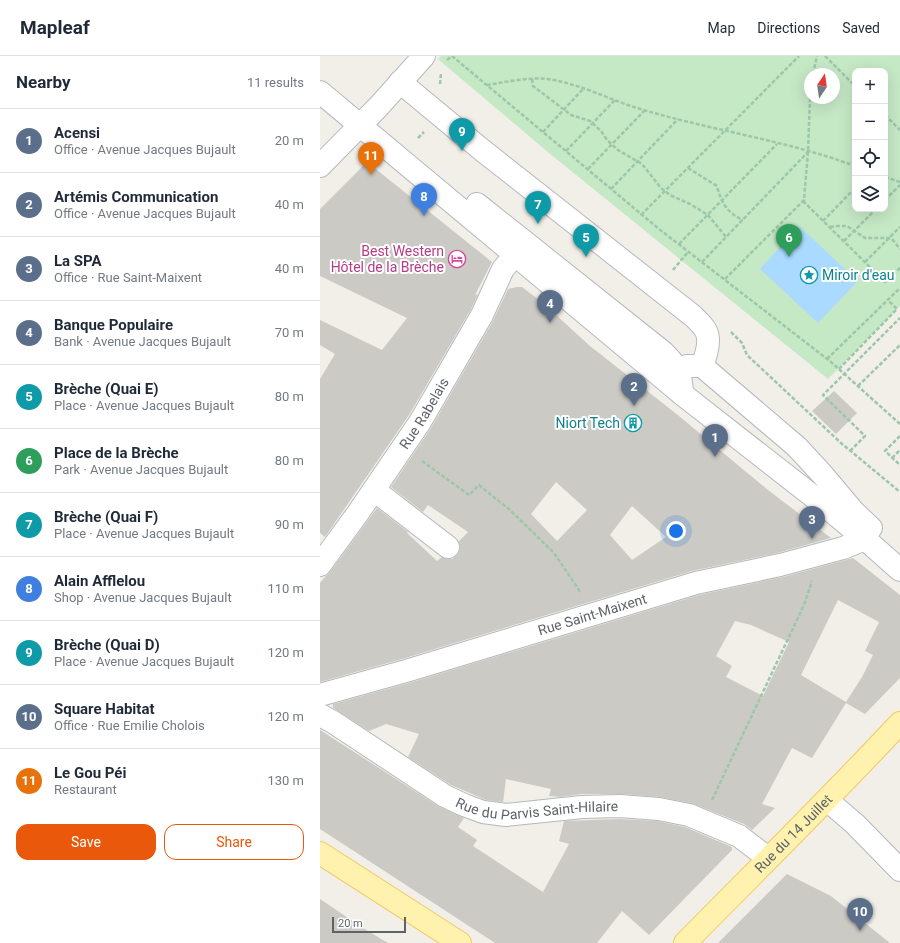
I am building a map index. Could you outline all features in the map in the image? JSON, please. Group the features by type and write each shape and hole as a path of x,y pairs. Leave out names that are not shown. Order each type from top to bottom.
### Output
{"main road":[{"name":"Rue du 14 Juillet","path":"686,943 768,858 827,800 900,723"},
{"path":"320,853 460,943"},
{"path":"320,869 432,943"}],"street":[{"path":"320,166 424,56"},
{"path":"400,82 482,150 693,316 706,331 708,341 706,356 702,366"},
{"path":"320,92 682,394 865,539 900,570"},
{"path":"360,125 378,129 410,149 657,348 676,365 682,378 682,394"},
{"name":"Rue Rabelais","path":"320,565 358,513 420,422 482,315 503,269 516,254"},
{"path":"676,365 690,367 702,366 797,447 854,512 872,529 900,551"},
{"path":"374,490 448,547"},
{"name":"Rue Saint-Maixent","path":"320,695 406,671 696,583 780,565 843,548 865,539"},
{"name":"Rue du Parvis Saint-Hilaire","path":"320,715 445,796 483,812 506,815 582,807 620,806 659,808 690,815 739,836 768,858"},
{"path":"827,800 855,824 900,870"}],"path":[{"path":"452,56 642,215 840,369 900,424"},
{"path":"642,215 799,56"},
{"path":"814,68 817,56"},
{"path":"824,56 852,83"},
{"path":"487,85 532,79 547,79 563,82 646,110 725,131 778,143 838,159 852,165"},
{"path":"532,79 533,86 538,91 571,115 590,121 618,150 642,164 670,195 690,204 708,215 726,237"},
{"path":"543,132 583,89"},
{"path":"566,151 615,100"},
{"path":"725,280 803,201 808,152 810,104"},
{"path":"588,169 646,110"},
{"path":"888,118 900,130"},
{"path":"611,189 678,119"},
{"path":"679,244 778,143"},
{"path":"702,262 808,152"},
{"path":"688,168 717,186 721,201 725,207 735,216 743,220"},
{"path":"888,178 900,184 888,197"},
{"path":"823,221 852,191"},
{"path":"803,201 885,282 900,268"},
{"path":"844,241 873,212"},
{"path":"830,227 847,226 865,238 889,238 892,239 900,249"},
{"path":"865,262 900,227"},
{"path":"669,275 688,252"},
{"path":"827,359 900,288"},
{"path":"840,369 896,309 888,300"},
{"path":"850,450 865,436 823,395 900,318"},
{"path":"858,386 900,345"},
{"path":"747,355 850,450 900,492"},
{"path":"900,436 885,452 900,465"},
{"path":"403,446 469,495 479,484 510,510 554,553 579,590 581,596"},
{"path":"892,458 900,450"},
{"path":"702,820 804,605 817,567 815,555"}],"green space":[{"path":"441,56 900,56 900,306 828,379 549,153 438,59"}],"water":[{"name":"Miroir d'eau","path":"799,226 858,281 818,323 760,269"}],"building":[{"path":"367,162 492,262 475,295 478,294 471,309 409,415 325,537 320,533 320,379 335,354 320,345 320,320 382,350 407,318 320,276 320,209"},
{"path":"522,287 543,303 590,346 679,416 768,490 831,538 777,553 692,571 402,659 320,682 320,583 330,572 377,508 408,532 407,533 437,561 442,557 452,559 458,554 460,548 459,541 468,532 428,505 423,512 391,487 431,428 493,321 508,289","holes":["556,482 587,510 557,541 531,514","632,506 666,537 632,560 610,535"]},
{"path":"834,391 857,413 836,434 812,411"},
{"path":"853,558 900,595 900,678 865,714 846,703 812,758 792,748 762,804 775,808 752,830 744,824 691,803 660,797 621,794 582,794 560,797 549,796 551,789 506,779 503,802 486,800 451,785 408,757 419,734 386,724 369,731 333,708 333,704 409,683 699,595 783,577","holes":["838,600 879,622 865,651 873,655 862,677 846,702 801,675","735,621 751,625 789,642 763,696 726,677 732,666 716,656"]},
{"path":"320,730 438,806 464,818 458,827 477,840 473,846 543,892 569,844 559,841 564,821 620,819 657,821 685,827 732,847 732,850 649,935 622,911 597,943 495,943 320,829"},
{"path":"787,874 831,896 890,943 718,943"},
{"path":"320,899 363,928 388,943 320,943"}],"place":[{"name":"Brèche (Quai D)","path":"462,151"},
{"name":"Le Gou Péi","path":"371,175"},
{"name":"Alain Afflelou","path":"424,216"},
{"name":"Brèche (Quai F)","path":"538,224"},
{"name":"Brèche (Quai E)","path":"586,257"},
{"name":"Place de la Brèche","path":"789,257"},
{"name":"Best Western Hôtel de la Brèche","path":"457,259"},
{"name":"Miroir d'eau","path":"809,275"},
{"name":"Banque Populaire","path":"550,323"},
{"name":"Artémis Communication","path":"634,406"},
{"name":"Niort Tech","path":"633,423"},
{"name":"Acensi","path":"715,457"},
{"name":"La SPA","path":"812,539"},
{"name":"Square Habitat","path":"860,931"}]}
